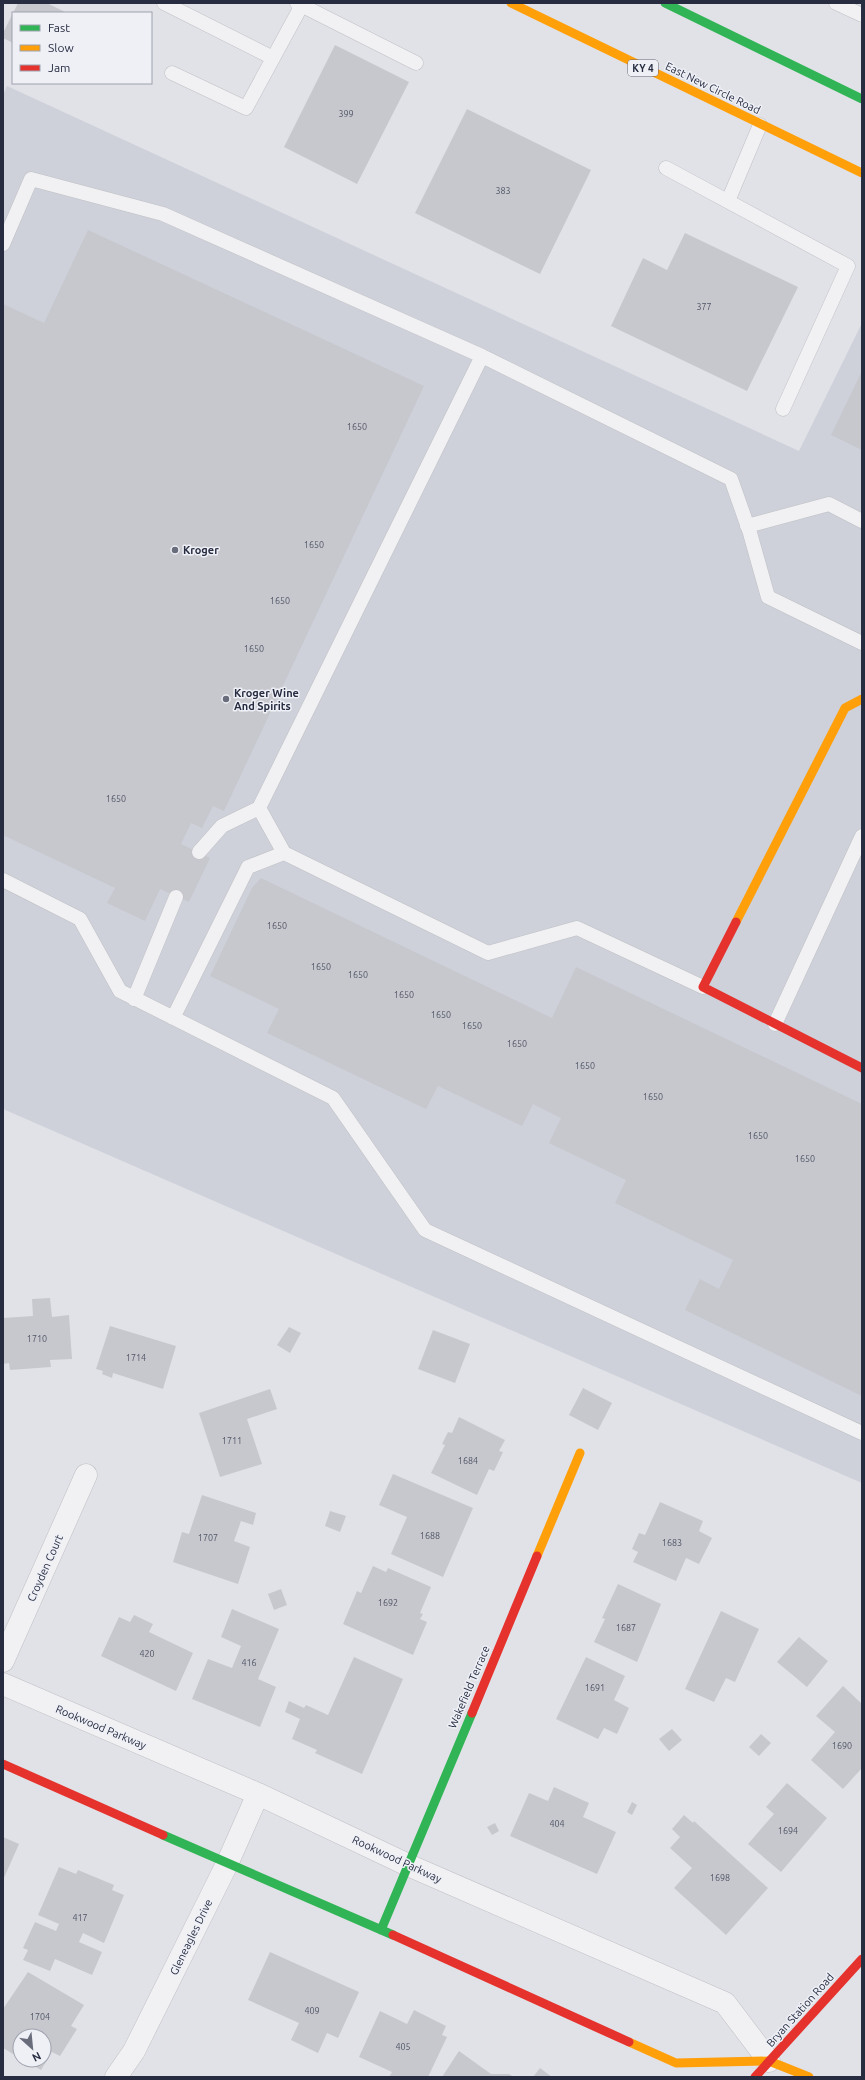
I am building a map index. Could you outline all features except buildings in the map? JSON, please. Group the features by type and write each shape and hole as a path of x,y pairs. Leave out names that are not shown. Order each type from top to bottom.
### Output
{"main road":[{"name":"East New Circle Road","path":"511,3 862,173"},
{"path":"665,3 862,99"},
{"path":"862,699 845,708 703,987 862,1068"},
{"name":"Wakefield Terrace","path":"381,1930 580,1453"},
{"path":"3,1764 227,1864 381,1930 676,2063 762,2069 809,2077"},
{"name":"Bryan Station Road","path":"762,2069 862,1959"}],"street":[{"name":"Croyden Court","path":"3,1661 86,1475"},
{"name":"Rookwood Parkway","path":"3,1684 258,1794 408,1865 725,2003 762,2069"},
{"name":"Gleneagles Drive","path":"116,2077 134,2051 227,1864 258,1794"}],"lane":[{"path":"164,3 273,58"},
{"path":"836,3 862,15"},
{"path":"172,73 246,108 301,4 416,62"},
{"path":"728,201 760,124"},
{"path":"666,168 848,266 783,409"},
{"path":"3,244 31,179 163,214 482,356 731,479 747,526 768,597 862,643"},
{"path":"199,852 222,826 259,808 482,356"},
{"path":"747,526 829,504 862,521"},
{"path":"259,808 284,854 488,953 577,928 703,987"},
{"path":"774,1024 862,836"},
{"path":"173,1018 248,867 284,854"},
{"path":"3,880 80,919 120,991 333,1098 425,1230 862,1433"},
{"path":"134,999 176,897"}],"shaded area":[{"path":"7,86 799,451 862,323 862,1483 3,1109 3,95"}],"traffic: fast":[{"path":"665,3 862,99"},
{"path":"381,1930 472,1713"},
{"path":"163,1835 393,1935"}],"traffic: slow":[{"path":"511,3 862,173"},
{"path":"736,922 845,708 862,699"},
{"path":"537,1556 580,1453"},
{"path":"629,2042 676,2063 769,2061 809,2077"}],"traffic: jam":[{"path":"736,922 703,987 862,1068"},
{"path":"472,1713 537,1556"},
{"path":"3,1764 163,1835"},
{"path":"393,1935 629,2042"},
{"path":"755,2077 862,1959"}],"place":[{"name":"Kroger","path":"175,550"},
{"name":"Kroger Wine And Spirits","path":"226,699"}]}
